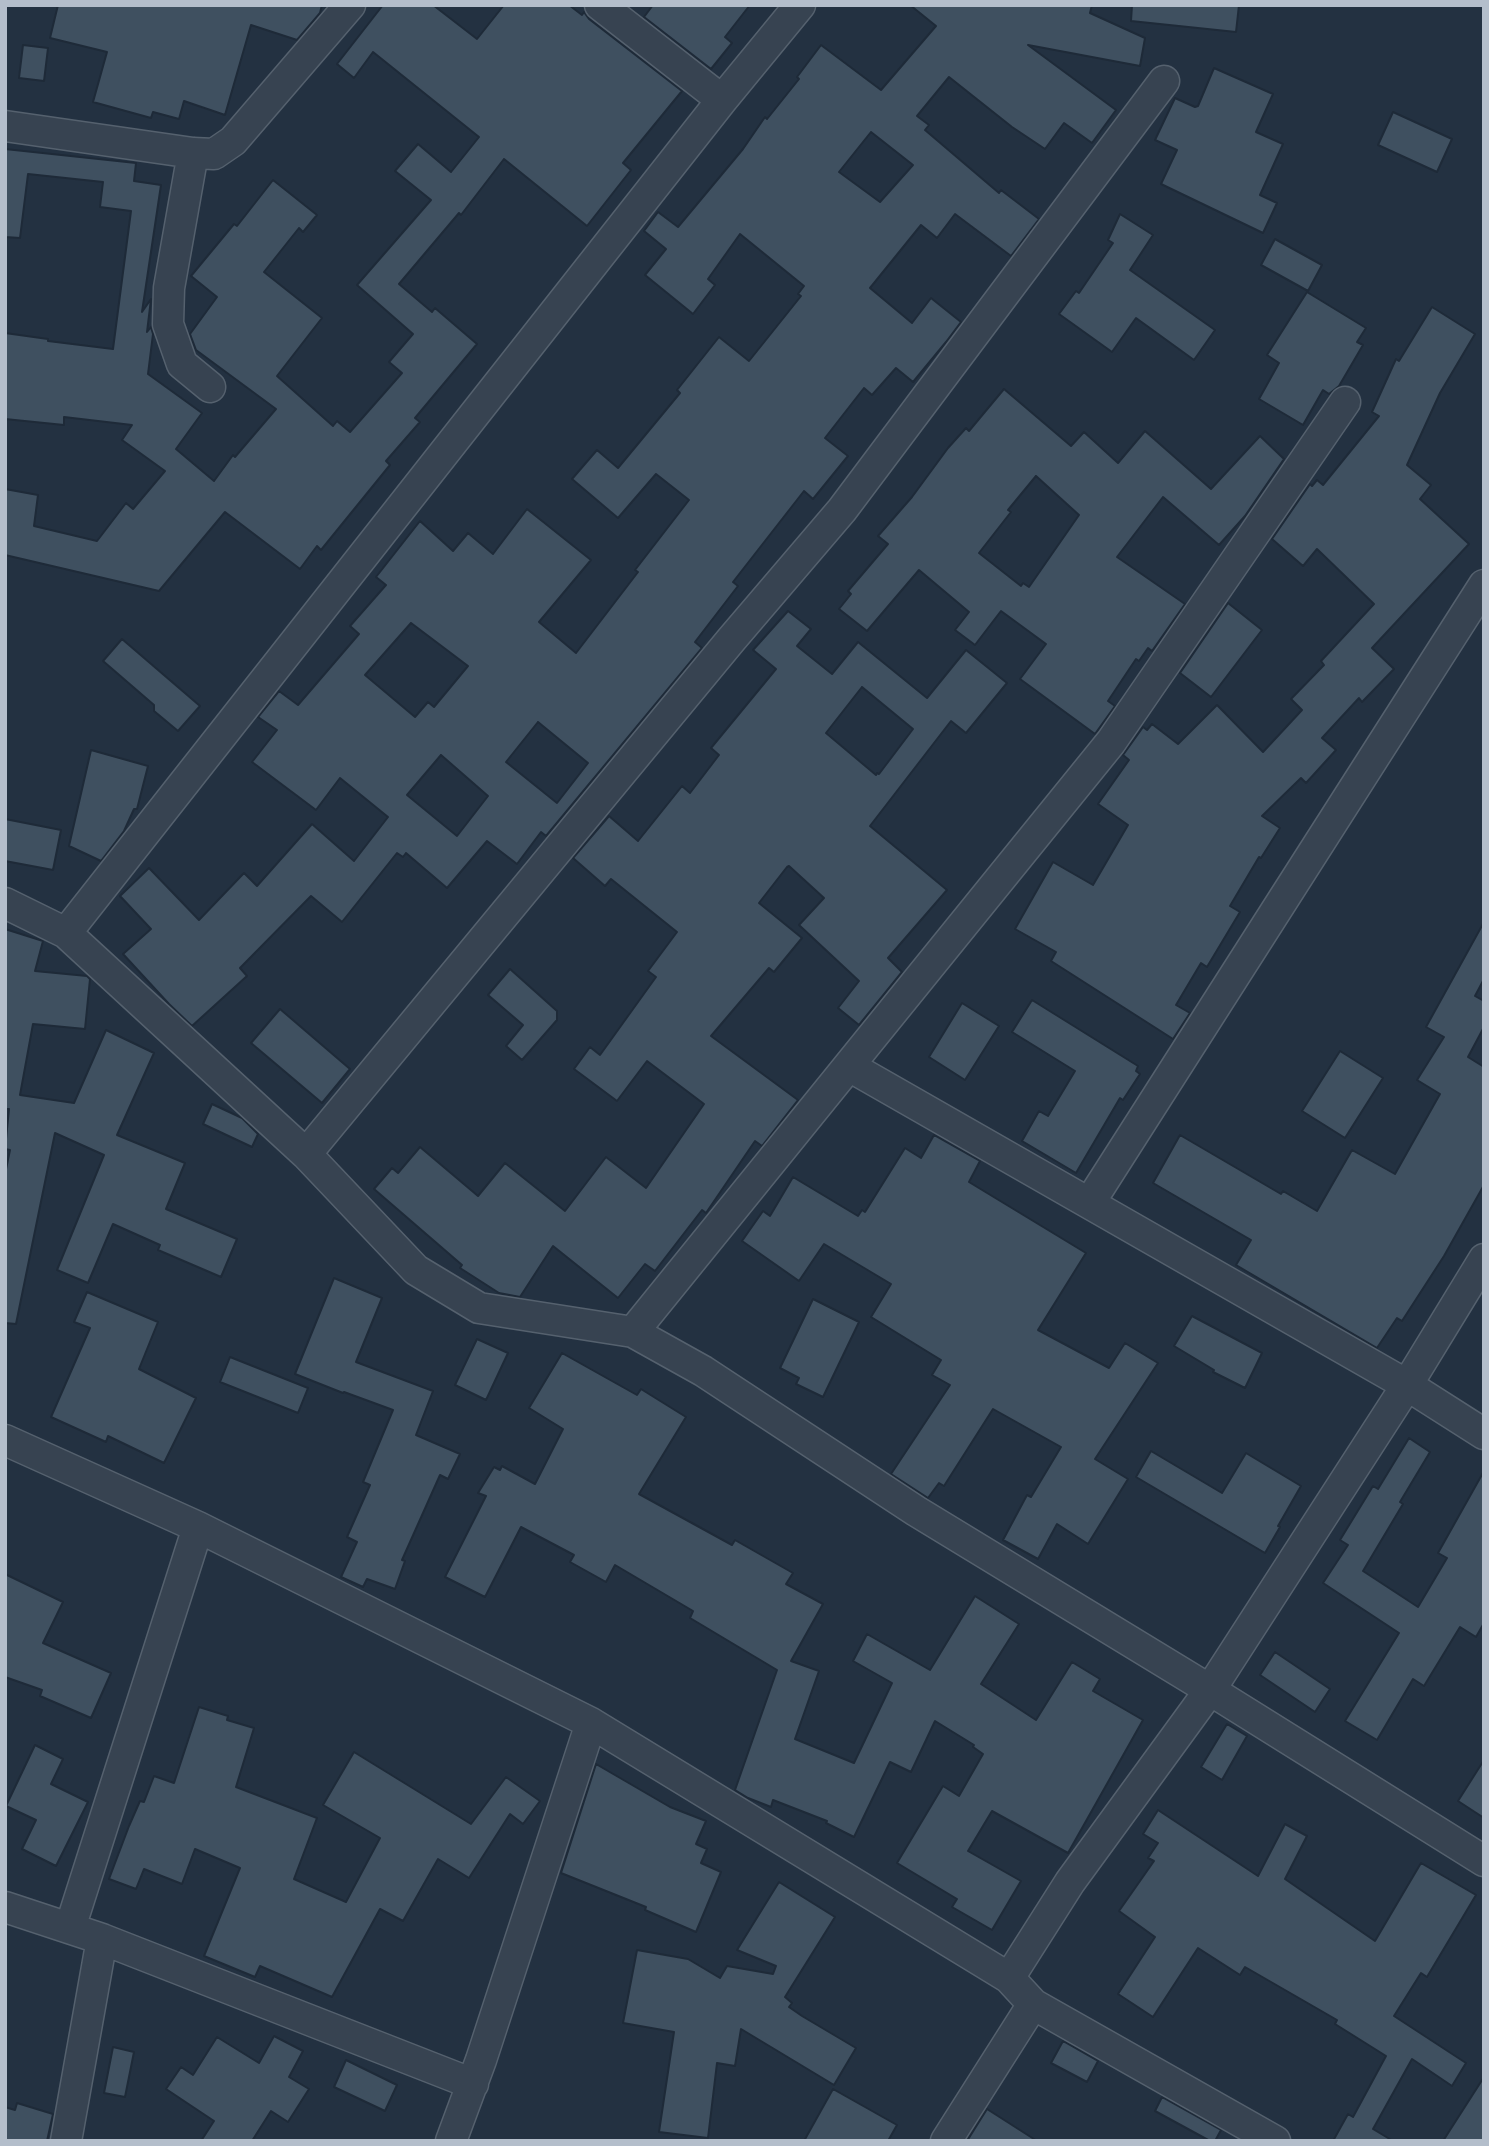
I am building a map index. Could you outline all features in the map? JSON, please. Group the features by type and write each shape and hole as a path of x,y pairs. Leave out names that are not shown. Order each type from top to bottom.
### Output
{"street":[{"path":"5,127 214,154 233,141 350,5"},
{"path":"600,5 722,100"},
{"path":"66,933 722,100 800,5"},
{"path":"306,1154 713,661 842,510 1164,81"},
{"path":"193,153 169,288 168,324 182,364 210,387"},
{"path":"633,1332 1111,742 1345,402"},
{"path":"1090,1202 1484,585"},
{"path":"5,904 66,933 306,1154 416,1270 479,1308 633,1332 703,1371 916,1511 1484,1861"},
{"path":"849,1066 1407,1385 1484,1434"},
{"path":"1009,1978 1070,1882 1210,1690 1407,1385 1484,1259"},
{"path":"5,1440 198,1527 591,1723 1009,1978 1033,2004 1275,2141"},
{"path":"70,1928 198,1527"},
{"path":"451,2141 591,1723"},
{"path":"5,1907 102,1939 472,2084"},
{"path":"66,2141 102,1939"},
{"path":"946,2141 1033,2004"}],"building":[{"path":"58,5 322,5 320,13 297,40 251,25 225,115 184,101 179,119 153,112 151,118 93,102 107,52 50,38"},
{"path":"383,5 433,5 477,39 504,5 569,5 582,15 584,12 589,19 682,91 623,163 631,170 587,226 504,159 461,215 459,213 399,284 432,312 435,308 477,344 415,418 420,422 386,461 390,465 321,550 317,546 300,569 225,512 159,591 5,555 5,489 38,495 34,526 97,541 126,503 133,509 165,471 122,440 132,425 64,417 64,425 5,419 5,333 113,349 131,211 100,207 103,182 28,174 20,238 5,237 5,149 136,163 134,181 161,185 142,312 151,299 147,332 151,327 153,334 148,374 202,413 176,449 214,481 233,455 235,457 276,409 196,350 190,334 217,297 191,276 234,224 237,226 273,180 317,215 303,232 299,228 264,272 322,318 277,376 333,426 337,421 350,432 402,373 389,362 413,334 357,285 431,200 395,171 418,144 451,172 479,137 373,52 354,78 337,64"},
{"path":"653,5 750,5 725,37 732,43 711,69 644,17"},
{"path":"910,5 1092,5 1090,13 1145,38 1140,66 1028,45 1116,110 1092,143 1064,123 1045,149 1012,127 949,77 917,116 929,125 925,130 999,193 1001,190 1039,219 1011,256 955,214 937,238 921,225 870,288 912,323 931,298 961,322 913,382 896,368 872,395 864,388 825,438 848,456 813,499 804,491 733,582 738,586 695,642 702,648 546,836 541,832 517,864 487,841 447,888 406,853 403,857 397,853 342,922 311,896 240,968 247,976 192,1026 123,954 151,929 120,896 149,868 199,920 244,873 257,886 312,824 354,861 388,817 340,778 316,810 252,762 277,730 258,717 279,691 298,705 359,634 350,626 386,585 376,577 420,521 453,551 468,533 493,554 527,509 591,560 539,622 576,653 689,500 656,474 618,518 572,479 597,450 618,468 680,393 677,390 719,337 749,361 801,296 798,294 804,286 740,234 708,279 715,285 693,314 645,275 666,249 644,231 658,212 678,227 743,149 765,117 767,119 799,79 797,77 821,45 881,90 936,26","holes":["871,132 913,165 880,202 839,172","411,623 468,666 434,707 428,702 415,717 365,675","538,722 588,763 557,803 506,762","441,755 488,796 457,836 407,795"]},
{"path":"1132,5 1239,5 1236,32 1131,21"},
{"path":"23,45 48,48 44,81 19,78"},
{"path":"1214,68 1273,94 1256,132 1283,144 1260,195 1277,203 1263,233 1161,184 1177,150 1155,140 1175,98 1198,106"},
{"path":"1393,112 1452,139 1437,172 1378,145"},
{"path":"1120,214 1153,235 1130,270 1215,330 1194,360 1136,318 1112,352 1059,314 1076,291 1079,293 1113,243 1108,240"},
{"path":"1275,239 1322,265 1308,291 1261,265"},
{"path":"1307,292 1366,328 1357,342 1363,345 1339,386 1329,394 1323,390 1303,425 1259,399 1279,363 1267,355"},
{"path":"1432,307 1475,334 1440,393 1407,465 1431,485 1420,499 1469,544 1372,648 1394,669 1362,702 1359,698 1322,738 1336,750 1306,783 1301,778 1262,816 1280,828 1230,906 1240,912 1207,967 1201,963 1176,1005 1190,1013 1173,1039 1051,961 1056,952 1015,929 1053,862 1093,885 1128,825 1098,804 1129,760 1123,755 1143,727 1147,730 1152,724 1178,744 1217,705 1263,752 1302,710 1291,699 1324,665 1321,661 1374,604 1317,549 1303,566 1272,539 1310,484 1312,486 1317,480 1323,485 1379,416 1372,412 1396,359 1399,361"},
{"path":"1004,389 1071,446 1084,432 1118,463 1145,431 1211,489 1260,436 1284,459 1245,516 1219,545 1163,497 1117,557 1185,604 1152,651 1148,648 1139,661 1136,659 1108,701 1115,706 1095,734 1020,679 1046,644 1001,611 975,645 955,630 969,612 919,570 867,631 839,609 851,594 848,591 888,544 878,536 912,497 948,448 966,428 969,431","holes":["1036,476 1079,515 1029,587 1023,583 1021,586 979,553 1011,512 1008,510"]},
{"path":"1228,603 1262,630 1211,697 1180,673"},
{"path":"788,611 811,629 797,646 832,674 858,642 927,698 966,650 1007,683 966,733 951,721 870,826 947,890 888,958 902,972 859,1025 838,1008 859,981 799,925 824,898 787,867 759,903 802,938 774,972 769,968 711,1036 798,1100 762,1146 755,1141 706,1213 702,1210 655,1271 645,1264 618,1298 553,1246 520,1297 499,1293 460,1268 462,1265 374,1189 392,1168 398,1173 420,1147 478,1196 505,1163 565,1211 606,1157 646,1188 704,1104 647,1061 617,1101 574,1069 590,1047 600,1055 656,977 648,971 677,932 611,879 605,886 573,858 609,816 638,841 682,786 690,793 719,755 711,748 776,669 753,650","holes":["862,687 913,729 876,775 826,733"]},
{"path":"122,639 200,706 178,731 154,711 154,705 103,661"},
{"path":"91,750 148,766 137,809 134,809 124,831 101,861 69,846"},
{"path":"5,819 61,830 53,870 5,861"},
{"path":"1484,922 1484,979 1475,996 1484,1001 1484,1027 1468,1057 1484,1067 1484,1185 1444,1256 1402,1321 1397,1318 1377,1348 1236,1265 1251,1240 1153,1183 1180,1135 1281,1194 1283,1191 1317,1211 1352,1150 1395,1174 1440,1094 1417,1080 1444,1037 1426,1027"},
{"path":"5,929 43,941 35,971 87,976 90,979 85,1029 33,1024 20,1095 74,1103 106,1030 154,1053 117,1135 185,1163 166,1209 237,1239 221,1277 158,1250 160,1245 113,1224 88,1283 57,1270 104,1155 55,1133 16,1324 5,1323 5,1174 10,1150 5,1149 9,1109 5,1109"},
{"path":"510,969 557,1011 557,1020 522,1060 506,1046 523,1025 488,995"},
{"path":"1032,1000 1138,1066 1136,1071 1140,1074 1123,1100 1120,1098 1076,1173 1022,1141 1039,1111 1048,1116 1075,1071 1012,1032"},
{"path":"962,1003 999,1026 965,1080 929,1057"},
{"path":"280,1009 350,1069 322,1103 251,1043"},
{"path":"1340,1051 1383,1078 1345,1138 1302,1111"},
{"path":"212,1104 242,1118 258,1134 252,1147 203,1124"},
{"path":"934,1135 980,1161 969,1182 1086,1253 1038,1330 1109,1368 1125,1343 1158,1363 1095,1459 1128,1479 1088,1544 1057,1524 1038,1559 1003,1540 1027,1495 1031,1497 1061,1447 993,1409 944,1486 939,1483 928,1498 891,1474 950,1385 932,1375 941,1360 871,1317 891,1284 824,1244 799,1281 742,1241 763,1211 770,1216 793,1177 858,1216 862,1210 865,1212 905,1148 921,1158"},
{"path":"334,1278 382,1298 356,1362 433,1391 416,1435 460,1454 448,1479 440,1475 402,1560 405,1561 395,1589 367,1579 363,1587 341,1577 357,1542 347,1537 370,1485 363,1482 393,1410 295,1374"},
{"path":"87,1292 158,1322 139,1369 196,1398 164,1463 108,1436 106,1442 51,1417 90,1328 74,1322"},
{"path":"813,1299 859,1322 823,1397 796,1384 799,1378 780,1368"},
{"path":"1192,1316 1262,1353 1245,1388 1213,1372 1214,1370 1174,1346"},
{"path":"477,1339 508,1353 486,1400 455,1385"},
{"path":"562,1353 637,1395 641,1389 686,1417 639,1494 732,1545 735,1540 793,1573 786,1584 823,1604 791,1661 819,1671 795,1739 854,1763 892,1683 853,1661 867,1634 930,1670 975,1596 1019,1624 981,1684 1036,1720 1072,1662 1100,1679 1093,1691 1143,1720 1068,1853 992,1811 968,1851 1021,1881 992,1930 952,1907 957,1899 897,1863 943,1786 959,1796 983,1754 973,1747 974,1745 935,1721 911,1772 890,1762 854,1837 826,1823 827,1821 773,1800 771,1807 735,1790 777,1670 690,1618 693,1611 615,1565 606,1582 570,1562 574,1555 521,1527 485,1597 445,1577 486,1496 478,1493 494,1467 500,1470 502,1466 535,1484 563,1429 529,1408"},
{"path":"230,1357 308,1388 298,1413 220,1382"},
{"path":"1409,1438 1430,1452 1363,1571 1418,1607 1447,1558 1438,1553 1484,1471 1484,1623 1476,1637 1460,1627 1424,1686 1413,1679 1377,1740 1345,1721 1399,1633 1323,1583 1348,1545 1340,1540 1373,1486 1378,1489"},
{"path":"1151,1451 1222,1493 1246,1453 1301,1486 1265,1553 1136,1477"},
{"path":"5,1574 63,1602 43,1643 111,1673 91,1718 40,1696 42,1690 5,1677"},
{"path":"1275,1652 1330,1689 1315,1712 1260,1675"},
{"path":"199,1707 228,1716 227,1720 254,1728 236,1787 317,1818 294,1879 346,1902 380,1838 323,1805 354,1752 471,1824 506,1777 540,1801 523,1824 510,1814 469,1878 438,1859 403,1921 380,1909 332,1997 260,1966 255,1977 204,1956 240,1868 195,1849 182,1884 144,1869 136,1889 109,1879 129,1826 140,1801 144,1802 154,1776 174,1783"},
{"path":"1227,1724 1247,1736 1222,1780 1201,1767"},
{"path":"35,1745 63,1759 51,1784 88,1802 56,1866 22,1849 36,1820 6,1806"},
{"path":"1484,1760 1484,1818 1458,1801"},
{"path":"596,1764 670,1807 706,1821 696,1844 707,1849 701,1863 721,1872 696,1932 645,1910 646,1907 561,1873"},
{"path":"1158,1810 1258,1876 1285,1824 1307,1836 1285,1879 1375,1941 1421,1863 1476,1895 1427,1977 1421,1973 1394,2016 1466,2063 1452,2086 1412,2059 1373,2129 1393,2141 1333,2141 1348,2114 1353,2117 1386,2056 1335,2024 1337,2020 1245,1967 1240,1975 1198,1948 1153,2017 1118,1994 1155,1937 1119,1911 1154,1861 1148,1858 1158,1843 1143,1834"},
{"path":"779,1882 835,1917 785,1997 792,2003 789,2007 856,2048 834,2085 741,2029 735,2066 717,2063 708,2138 659,2132 674,2032 623,2023 637,1950 688,1959 720,1978 727,1966 773,1974 776,1966 737,1950"},
{"path":"274,2036 303,2051 289,2077 309,2089 288,2122 271,2111 252,2141 201,2141 214,2121 166,2089 181,2067 193,2075 217,2037 259,2063"},
{"path":"1063,2041 1098,2061 1087,2082 1051,2063"},
{"path":"113,2047 134,2052 125,2097 104,2093"},
{"path":"346,2060 397,2085 385,2111 334,2087"},
{"path":"1484,2077 1484,2141 1443,2141"},
{"path":"833,2089 897,2125 888,2141 804,2141"},
{"path":"1162,2097 1221,2130 1215,2141 1210,2141 1155,2111"},
{"path":"17,2103 53,2114 47,2141 5,2141 5,2107 15,2110"},
{"path":"987,2109 1037,2141 967,2141"}]}
